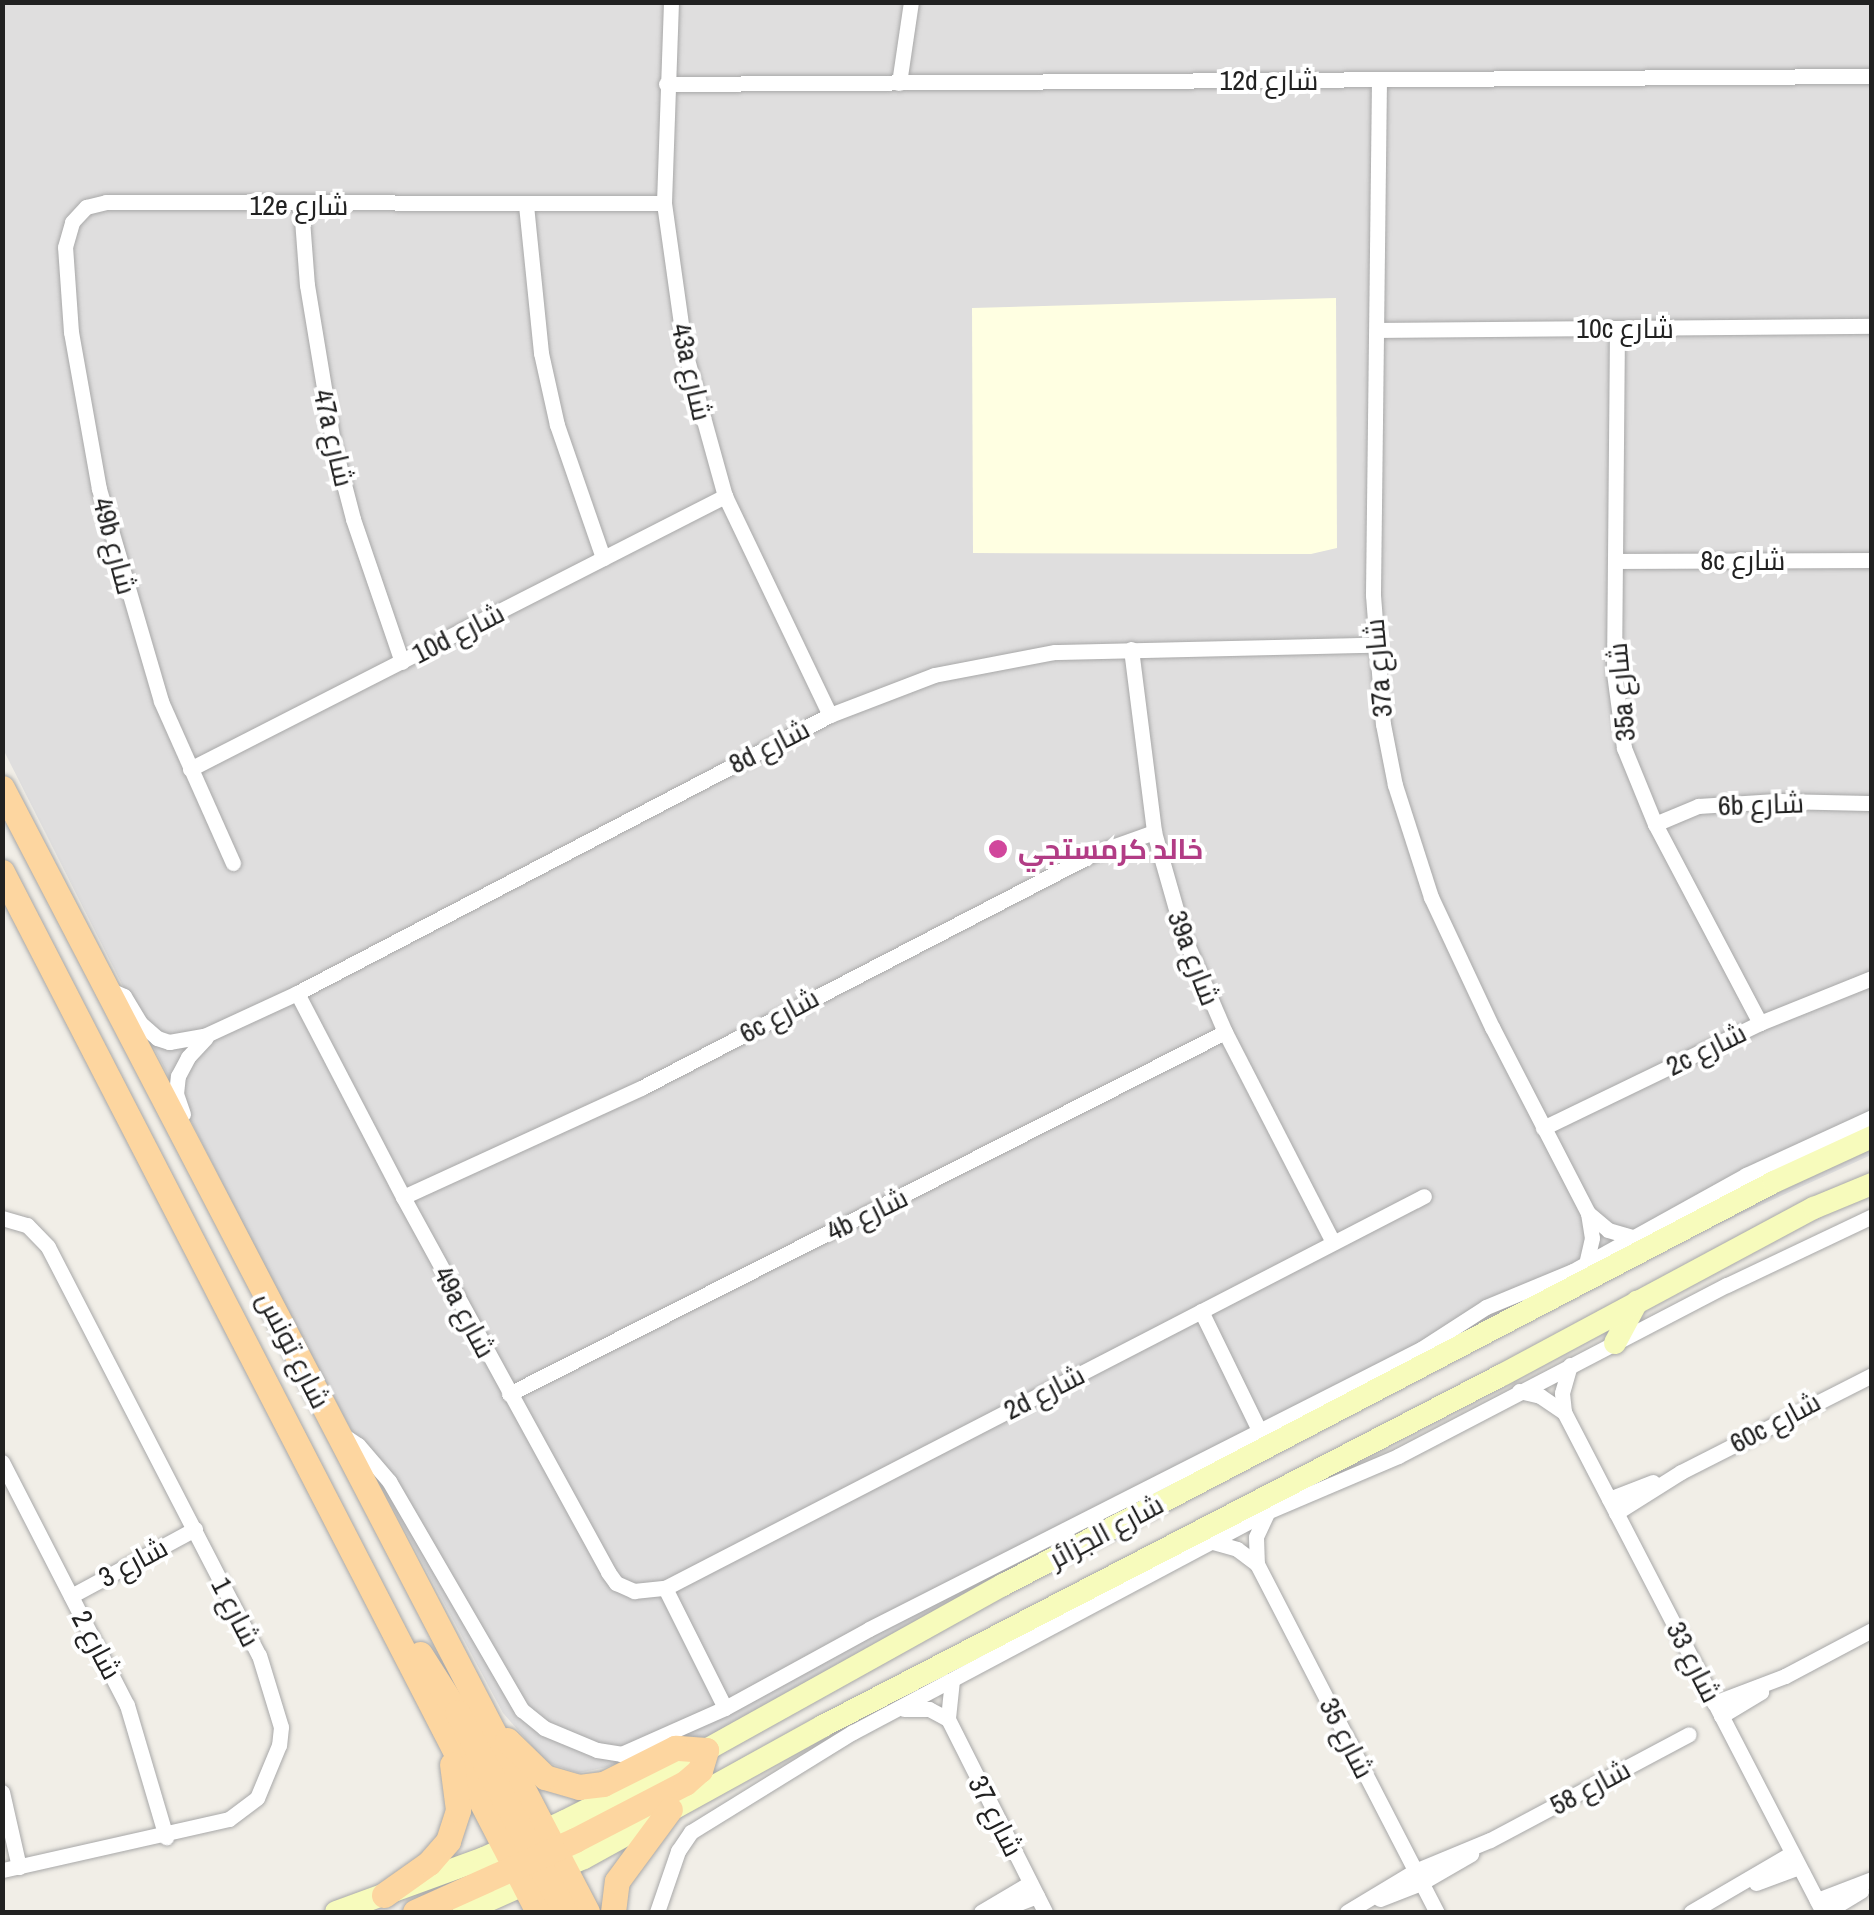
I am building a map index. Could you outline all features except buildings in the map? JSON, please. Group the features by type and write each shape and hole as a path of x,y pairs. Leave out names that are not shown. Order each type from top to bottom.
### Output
{"main road":[{"name":"شارع تونس","path":"2,788 484,1714 535,1858 538,1912"},
{"name":"شارع تونس","path":"2,872 448,1739 535,1858 587,1912"},
{"name":"شارع الجزائر","path":"706,1750 1069,1550 1774,1182 1872,1136"},
{"path":"1872,1168 1826,1188 1814,1208 1831,1213 1872,1200"},
{"path":"1746,1175 1774,1182"},
{"name":"شارع الجزائر","path":"336,1912 384,1895 535,1858 670,1809 1814,1208 1872,1184"},
{"path":"1615,1342 1637,1302"},
{"path":"1069,1550 1092,1516"},
{"path":"379,1603 445,1690 565,1912"},
{"path":"415,1912 535,1858 693,1778 706,1750 676,1748 603,1784 567,1786 536,1771 484,1714"},
{"path":"822,1726 853,1732"},
{"path":"384,1895 436,1857 453,1832 458,1798 448,1739"},
{"path":"613,1912 622,1872 670,1809"},
{"name":"شارع الجزائر","path":"463,1912 535,1858"}],"street":[{"name":"43a شارع","path":"671,2 664,203 685,352 726,496 830,715"},
{"path":"899,83 911,2"},
{"name":"12d شارع","path":"666,84 1872,76"},
{"name":"37a شارع","path":"1379,80 1374,645 1382,724 1411,840 1462,967 1588,1213 1592,1238 1586,1263"},
{"name":"12e شارع","path":"77,216 90,205 106,202 301,206 664,203"},
{"path":"526,205 541,352 557,425 604,558"},
{"name":"47a شارع","path":"301,206 312,324 333,442 353,519 402,662"},
{"name":"49b شارع","path":"77,216 66,238 65,256 71,332 92,455 136,622 190,768 233,863"},
{"name":"10c شارع","path":"1378,330 1872,326"},
{"name":"35a شارع","path":"1616,328 1617,711 1636,784 1760,1023"},
{"name":"10d شارع","path":"190,768 726,496"},
{"name":"8c شارع","path":"1615,561 1872,560"},
{"name":"8d شارع","path":"107,990 124,996 140,1023 157,1038 187,1041 216,1031 297,993 830,715 899,686 972,666 1055,652 1131,648 1374,645"},
{"name":"39a شارع","path":"1131,648 1154,832 1184,937 1225,1032 1334,1242"},
{"name":"6b شارع","path":"1655,824 1698,806 1776,801 1872,803"},
{"name":"6c شارع","path":"403,1197 640,1088 1094,852 1154,832"},
{"name":"2c شارع","path":"1543,1128 1760,1023 1872,978"},
{"name":"49a شارع","path":"297,993 509,1394 612,1578 634,1592 665,1588"},
{"name":"8d شارع","path":"196,1164 198,1145 180,1108 176,1086 188,1056 216,1031"},
{"name":"4b شارع","path":"509,1394 1225,1032"},
{"path":"336,1430 358,1445 389,1482 512,1696 532,1721 597,1750 621,1754 725,1708 1420,1350 1486,1307 1586,1263 1746,1175 1872,1117"},
{"name":"2d شارع","path":"665,1588 1424,1196"},
{"path":"1588,1213 1608,1230 1633,1238"},
{"path":"658,1912 674,1861 691,1832 853,1732 1267,1512 1398,1456 1615,1342 1872,1216"},
{"name":"شارع 1","path":"2,1218 27,1225 42,1238 258,1655 274,1700 280,1737 256,1798 218,1824 11,1868"},
{"path":"1202,1310 1260,1432"},
{"path":"1564,1412 1562,1393 1570,1366"},
{"name":"60c شارع","path":"1613,1506 1872,1375"},
{"path":"1519,1391 1540,1396 1564,1412"},
{"name":"شارع 33","path":"1564,1412 1822,1908"},
{"name":"شارع 2","path":"2,1462 133,1719 166,1836"},
{"path":"1257,1564 1256,1537 1267,1512"},
{"name":"شارع 3","path":"71,1596 195,1529"},
{"path":"1213,1542 1237,1550 1257,1564"},
{"name":"شارع 35","path":"1257,1564 1437,1912"},
{"path":"665,1588 725,1708"},
{"path":"1718,1709 1872,1630"},
{"path":"897,1710 922,1708 948,1719 952,1680"},
{"name":"شارع 37","path":"948,1719 1045,1912"},
{"name":"شارع 58","path":"1352,1910 1689,1734"},
{"path":"2,1792 11,1868"},
{"path":"1691,1912 1796,1860"},
{"path":"1822,1908 1872,1882"},
{"path":"981,1912 1033,1889"},
{"path":"996,1912 1033,1889"}],"shaded area":[{"path":"2,3 1871,3 1871,1155 1535,1308 676,1753 647,1750 607,1767 578,1773 546,1762 503,1713 279,1295 3,749"},
{"path":"1336,298 1337,548 1311,554 973,553 972,308"}],"place":[{"name":"خالد كرمستجي","path":"998,849"}]}
